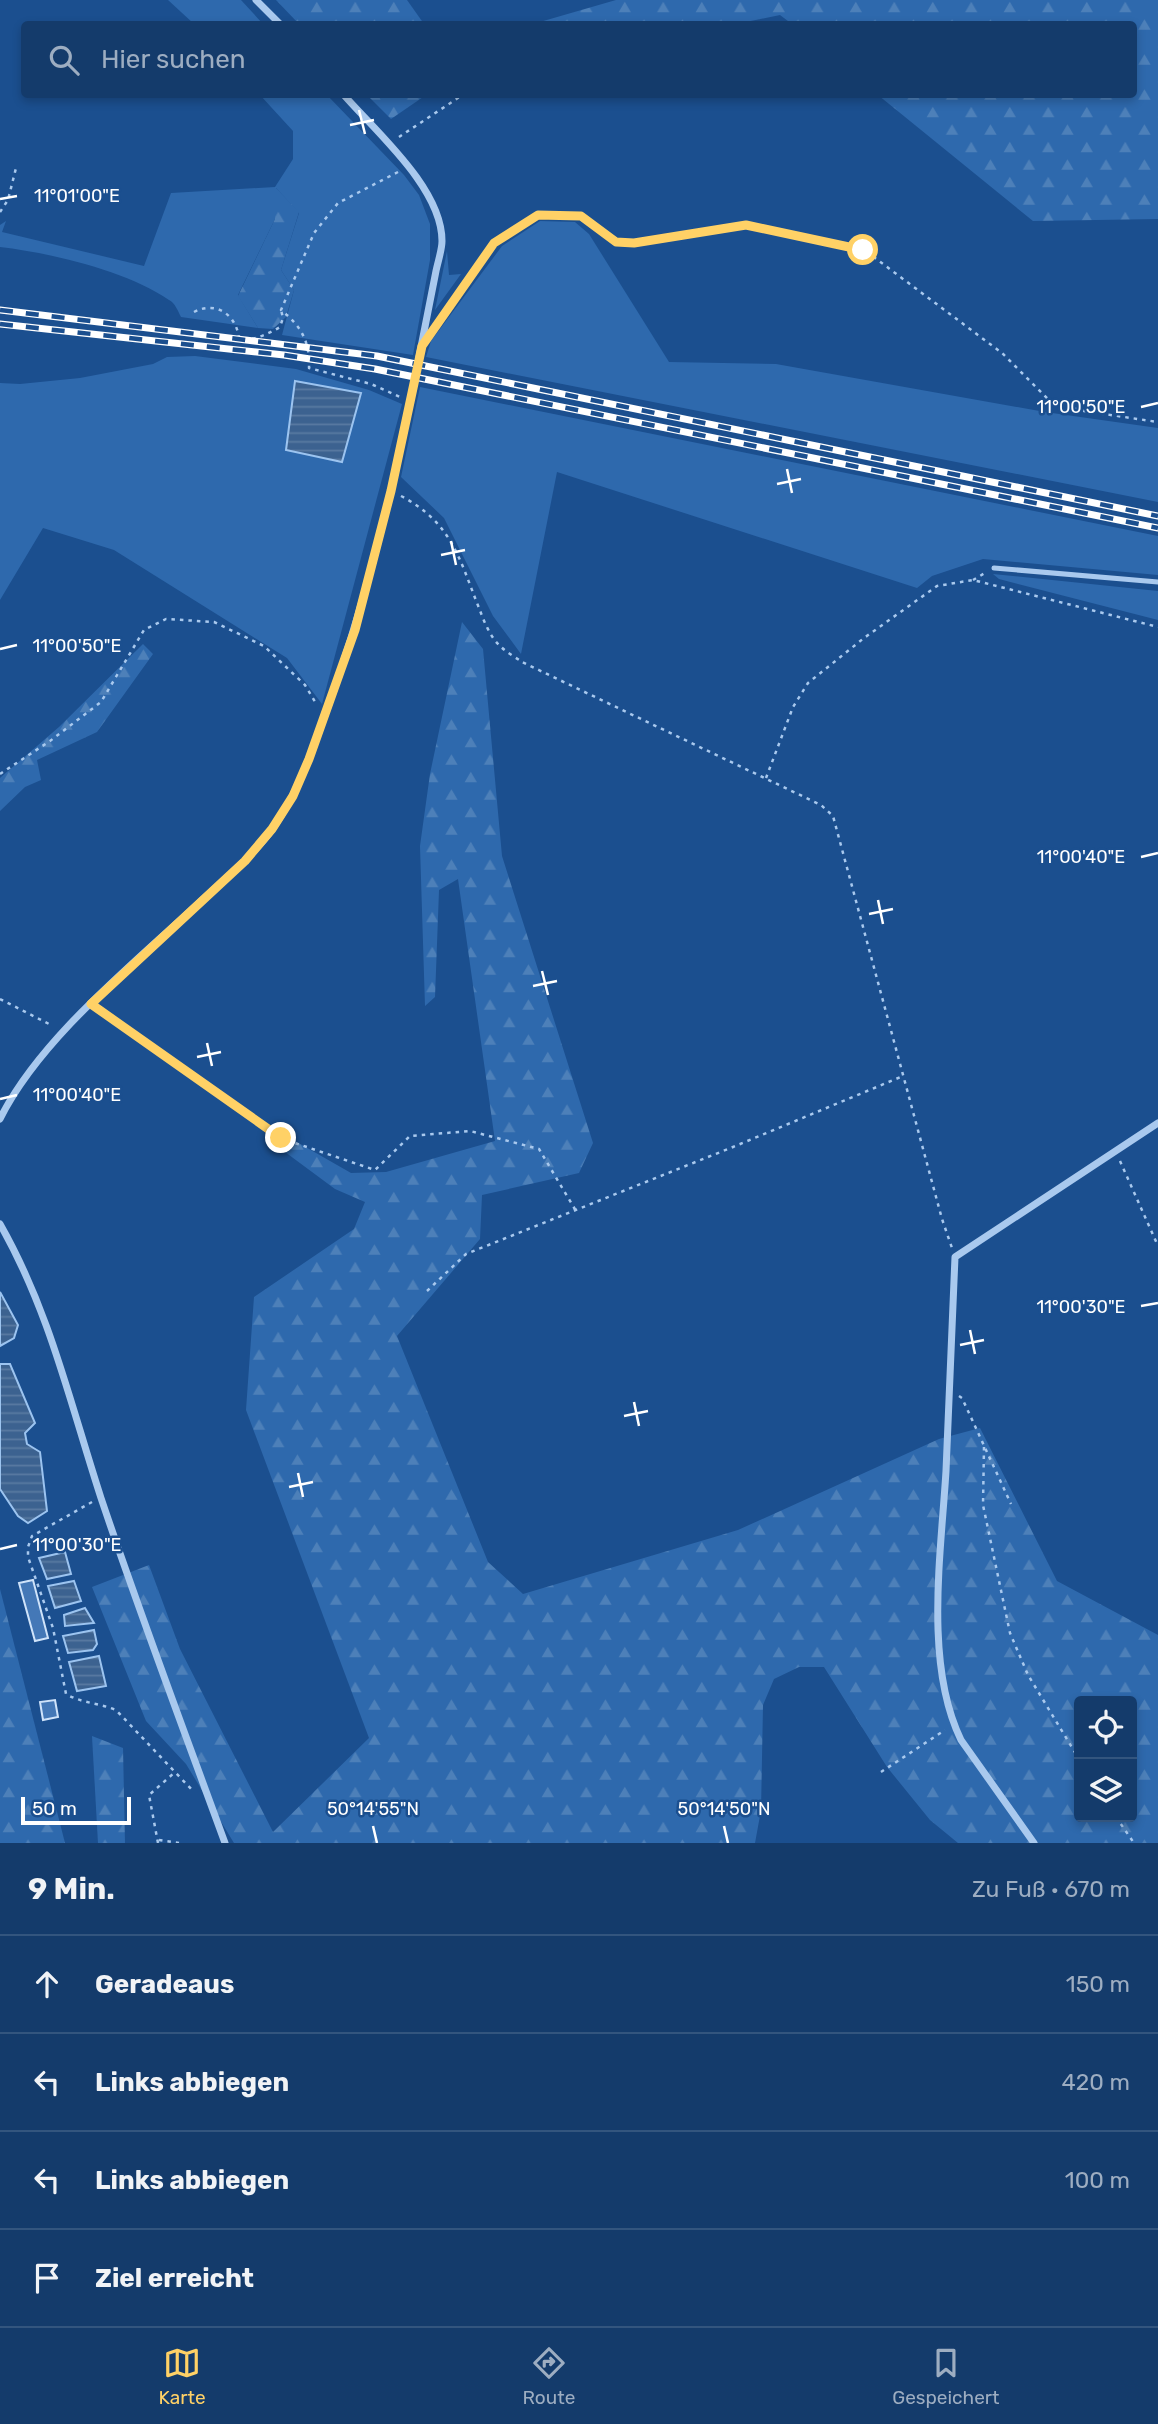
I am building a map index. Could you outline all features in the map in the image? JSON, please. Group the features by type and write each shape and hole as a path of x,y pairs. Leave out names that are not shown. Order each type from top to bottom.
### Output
{"street":[{"path":"256,0 277,21"},
{"path":"0,1119 31,1070 91,1004 245,861 272,829 293,796 355,630 391,491 442,241 436,211 418,180 347,98"},
{"path":"1034,1843 961,1740 943,1682 939,1651 940,1573 955,1258 1158,1123"},
{"path":"0,1224 32,1284 64,1373 101,1497 225,1843"}],"lane":[{"path":"994,568 1158,582"}],"path":[{"path":"389,144 458,98"},
{"path":"194,312 215,307 229,314 238,325 239,339 247,340 265,335 280,327 283,318 281,310 314,233 338,204 407,167"},
{"path":"0,212 8,200 16,168"},
{"path":"436,326 494,243 538,215 581,216 616,242 634,243 746,225 863,250 1002,354 1051,402 1084,411 1158,422"},
{"path":"281,310 298,323 310,352 309,368 371,384 411,401"},
{"path":"391,491 423,507 439,523 455,548 485,623 499,646 522,662 821,805 833,816 942,1219 955,1258"},
{"path":"766,778 793,707 808,683 936,586 973,580 994,568"},
{"path":"973,580 1158,627"},
{"path":"0,774 50,741 101,702 144,630 166,619 214,622 264,646 305,685 324,717"},
{"path":"0,999 65,1032"},
{"path":"91,1004 281,1138 375,1170 410,1136 470,1131 540,1149 576,1211"},
{"path":"426,1291 466,1254 903,1076"},
{"path":"1115,1152 1158,1245"},
{"path":"950,1391 962,1398 1011,1504"},
{"path":"984,1447 983,1505 1010,1633 1028,1675 1074,1751"},
{"path":"101,1497 32,1536 28,1547 28,1557 53,1628 66,1694 77,1700 99,1703 116,1710 194,1792"},
{"path":"881,1772 954,1724"},
{"path":"174,1773 149,1796 158,1842 179,1843"},
{"path":"1119,1822 1134,1843"}],"green space":[{"path":"168,0 241,0 260,21 191,21"},
{"path":"276,0 407,0 422,21 296,21"},
{"path":"616,0 1158,0 1158,219 1033,221 882,98 1137,98 1137,21 788,21 780,15 751,21 543,21"},
{"path":"263,98 330,98 404,175 419,195 430,224 430,260 413,355 282,335 294,290 281,270 299,213 276,188 275,219 238,295 258,328 181,317 171,301 132,280 65,259 0,247 0,225 6,221 2,232 144,266 171,193 275,187 293,159 293,131"},
{"path":"370,98 422,98 391,119"},
{"path":"275,187 299,212 281,270 294,290 286,317 273,329 258,328 238,296 275,219"},
{"path":"540,221 575,222 589,234 669,362 776,364 1045,412 1158,428 1158,502 426,357 431,341 502,246"},
{"path":"447,251 449,275 461,274 435,310"},
{"path":"195,356 296,369 369,390 402,404 322,704 287,658 114,550 43,528 0,600 0,383 20,384 80,378 153,364 167,357"},
{"path":"420,387 1158,536 1158,575 983,559 932,576 917,588 557,472 521,654 493,616 444,518 401,477"},
{"path":"993,574 1158,591 1158,620 999,579"},
{"path":"462,622 483,649 502,856 593,1143 579,1173 482,1195 480,1239 397,1336 488,1562 523,1594 738,1530 939,1439 980,1428 1057,1581 1158,1635 1158,1843 958,1843 930,1820 887,1767 824,1667 799,1667 774,1679 763,1705 761,1810 755,1843 234,1843 186,1764 146,1721 92,1587 149,1565 180,1649 273,1832 369,1738 246,1410 254,1297 354,1229 365,1202 335,1189 281,1149 288,1137 351,1173 386,1172 495,1141 458,879 439,890 435,997 425,1006 420,846 430,774"},
{"path":"143,644 153,654 97,732 37,760 41,780 25,787 0,811 0,778 59,727"},
{"path":"0,1589 65,1843 0,1843"},
{"path":"92,1736 123,1748 125,1843 98,1843"}],"shaded area":[{"path":"295,381 361,393 342,462 286,450"},
{"path":"0,1292 18,1325 14,1338 0,1346"},
{"path":"0,1364 10,1364 35,1423 25,1433 27,1444 40,1452 47,1511 28,1523 18,1516 0,1489"},
{"path":"65,1552 71,1574 47,1579 39,1558"},
{"path":"74,1581 81,1601 55,1608 48,1586"},
{"path":"85,1608 94,1623 65,1626 64,1615"},
{"path":"94,1630 97,1644 93,1650 68,1653 63,1636"},
{"path":"99,1656 106,1686 77,1691 69,1662"}],"building":[{"path":"33,1580 48,1638 35,1641 19,1583"},
{"path":"55,1700 58,1717 43,1720 40,1702"}],"railway":[{"path":"0,310 377,356 1158,516"},
{"path":"0,324 284,355 375,369 1158,528"}],"route":[{"path":"281,1138 91,1004 245,861 272,829 293,796 355,630 391,491 422,346 494,243 538,215 581,216 616,242 634,243 746,225 863,250"}]}
